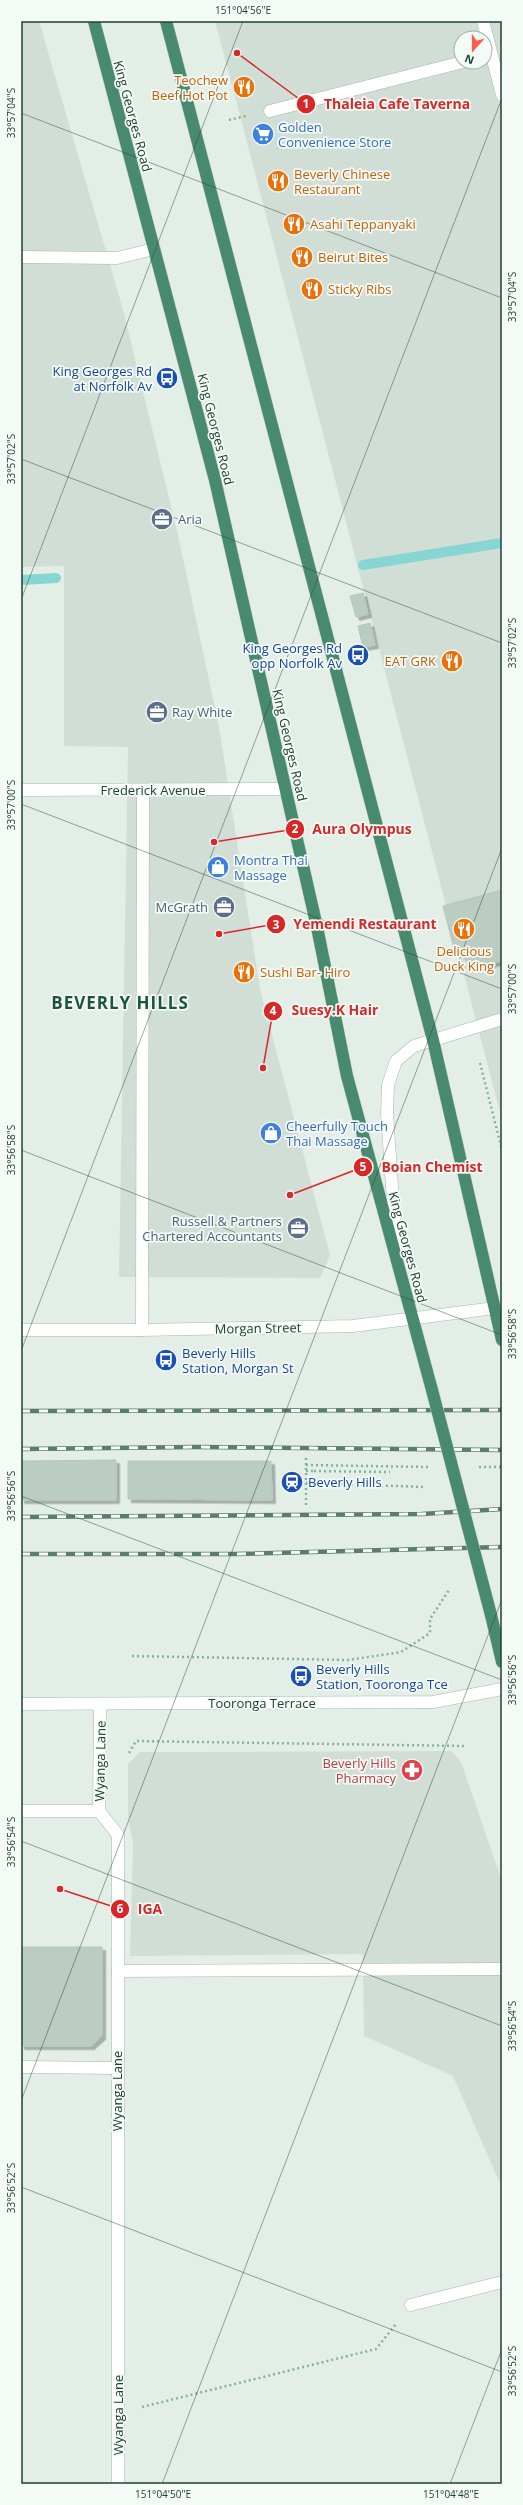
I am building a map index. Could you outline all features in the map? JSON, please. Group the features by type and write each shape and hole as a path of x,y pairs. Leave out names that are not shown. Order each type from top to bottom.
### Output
{"highway":[{"name":"King Georges Road","path":"94,21 215,480 317,927 347,1076 397,1254 412,1319 432,1390 502,1662"},
{"path":"166,21 433,1040 502,1340"}],"street":[{"path":"493,54 502,95"},
{"path":"270,111 453,65"},
{"path":"21,257 117,258 154,249"},
{"name":"Frederick Avenue","path":"21,790 286,789"},
{"path":"142,1330 143,790"},
{"path":"397,1254 387,1113 388,1085 396,1061 403,1053 414,1046 502,1019"},
{"name":"Morgan Street","path":"21,1330 142,1330 353,1326 495,1308"},
{"name":"Tooronga Terrace","path":"21,1704 433,1702 502,1689"},
{"name":"Wyanga Lane","path":"100,1704 99,1811 118,1835 118,2484"},
{"path":"21,1811 99,1811"},
{"path":"118,1970 502,1969"},
{"path":"21,2067 117,2068"},
{"path":"411,2305 502,2282"}],"path":[{"path":"480,1063 502,1150"},
{"path":"306,1458 306,1505"},
{"path":"306,1465 433,1467"},
{"path":"471,1467 502,1467"},
{"path":"306,1470 390,1472"},
{"path":"306,1483 426,1487"},
{"path":"132,1656 348,1660 401,1652 430,1633 430,1619 449,1590"},
{"path":"129,1753 136,1741 464,1746"},
{"path":"118,2413 376,2349 411,2305"}],"shaded area":[{"path":"21,21 39,21 124,313 178,535 219,727 260,989 330,1255 320,1278 119,1277 128,747 64,746 64,566 21,567"},
{"path":"215,21 502,21 502,1120 243,127"},
{"path":"451,1751 461,1762 502,1881 502,2188 453,2076 364,2036 363,1954 130,1956 133,1845 128,1817 128,1764 140,1752"}],"building":[{"path":"363,593 368,614 356,617 350,596"},
{"path":"370,623 375,645 363,647 358,626"},
{"path":"502,890 502,961 484,965 466,960 453,945 443,906"},
{"path":"116,1460 116,1500 21,1500 21,1461"},
{"path":"128,1461 271,1461 272,1500 128,1499"},
{"path":"21,1947 102,1947 102,2036 91,2046 21,2046"}],"waterway":[{"path":"363,565 502,543"},
{"path":"21,580 56,578"}],"railway":[{"path":"21,1411 502,1410"},
{"path":"21,1449 195,1447 502,1450"},
{"path":"21,1517 422,1514 502,1509"},
{"path":"21,1554 235,1554 502,1547"}],"place":[{"name":"Thaleia Cafe Taverna","path":"237,53"},
{"name":"Teochew Beef Hot Pot","path":"244,87"},
{"name":"Golden Convenience Store","path":"263,134"},
{"name":"Beverly Chinese Restaurant","path":"278,181"},
{"name":"Asahi Teppanyaki","path":"294,224"},
{"name":"Beirut Bites","path":"302,257"},
{"name":"Sticky Ribs","path":"312,289"},
{"name":"King Georges Rd at Norfolk Av","path":"167,378"},
{"name":"Aria","path":"162,519"},
{"name":"King Georges Rd opp Norfolk Av","path":"358,655"},
{"name":"EAT GRK","path":"452,661"},
{"name":"Ray White","path":"157,712"},
{"name":"Aura Olympus","path":"214,842"},
{"name":"Montra Thai Massage","path":"218,867"},
{"name":"McGrath","path":"224,907"},
{"name":"Delicious Duck King","path":"464,929"},
{"name":"Yemendi Restaurant","path":"219,934"},
{"name":"Sushi Bar- Hiro","path":"244,972"},
{"name":"Suesy.K Hair","path":"263,1068"},
{"name":"Cheerfully Touch Thai Massage","path":"271,1133"},
{"name":"Boian Chemist","path":"290,1195"},
{"name":"Russell & Partners Chartered Accountants","path":"298,1228"},
{"name":"Beverly Hills Station, Morgan St","path":"166,1360"},
{"name":"Beverly Hills","path":"292,1482"},
{"name":"Beverly Hills Station, Tooronga Tce","path":"301,1676"},
{"name":"Beverly Hills Pharmacy","path":"412,1770"},
{"name":"IGA","path":"60,1889"}],"district":[{"name":"BEVERLY HILLS","path":"120,1002"}]}
